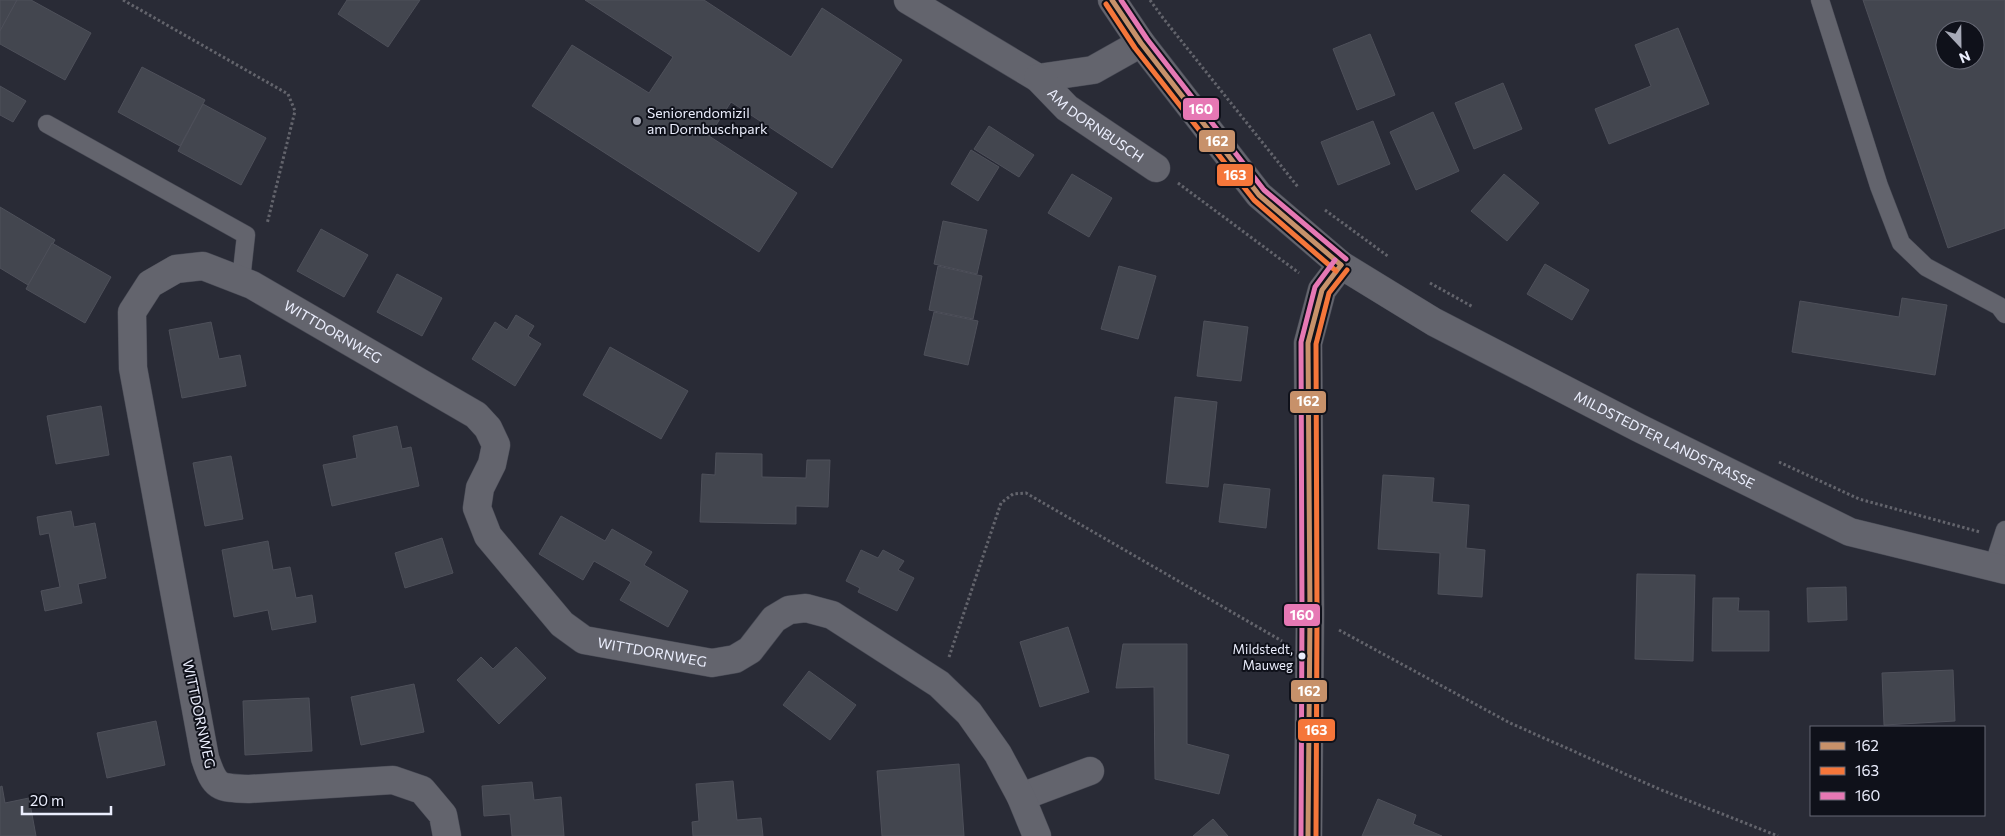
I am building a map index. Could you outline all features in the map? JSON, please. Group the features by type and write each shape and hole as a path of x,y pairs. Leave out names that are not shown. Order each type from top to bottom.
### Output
{"street":[{"name":"AM DORNBUSCH","path":"908,0 1038,78 1067,108 1156,168"},
{"name":"MILDSTEDTER LANDSTRASSE","path":"1112,0 1141,42 1258,195 1340,265 1434,322 1639,428 1850,532 1999,568"},
{"name":"AM DORNBUSCH","path":"1038,78 1093,70 1141,42"},
{"path":"1308,836 1310,614 1308,343 1322,290 1340,265"},
{"name":"WITTDORNWEG","path":"447,836 442,816 422,790 393,780 249,789 225,788 212,779 205,758 133,368 132,312 150,284 176,269 204,266 252,285 476,414 488,428 496,445 492,464 480,488 477,508 488,536 562,624 584,640 712,663 735,659 750,650 774,619 789,610 806,608 832,615 939,684 974,720 998,754 1021,798 1037,836"},
{"path":"1021,798 1090,771"}],"lane":[{"path":"1820,0 1879,186 1901,242 1926,267 1999,306 2005,314"},
{"path":"47,124 246,235 240,280"},
{"path":"1999,568 2004,534"}],"path":[{"path":"123,0 288,94 295,111 266,227"},
{"path":"1150,0 1162,18 1303,194"},
{"path":"1156,168 1322,290"},
{"path":"1318,205 1392,260"},
{"path":"1426,280 1477,309"},
{"path":"1772,459 1859,499 2004,534"},
{"path":"939,684 1001,503 1013,494 1026,494 1310,658"},
{"path":"1310,614 1510,723 1659,789 1778,836"}],"building":[{"path":"0,0 17,0 0,31"},
{"path":"17,0 31,0 91,33 65,80 0,44 0,31"},
{"path":"347,0 420,0 388,47 338,14"},
{"name":"Seniorendomizil am Dornbuschpark","path":"585,0 704,0 791,57 822,8 902,60 832,168 731,102 709,136 797,193 759,252 532,106 572,45 649,93 673,57"},
{"path":"1863,0 2005,0 2005,228 1948,248"},
{"path":"1678,28 1709,104 1609,144 1595,109 1651,86 1635,45"},
{"path":"1370,34 1395,95 1357,110 1333,49"},
{"path":"142,67 205,100 180,146 118,112"},
{"path":"1503,83 1522,129 1474,149 1455,103"},
{"path":"0,86 26,101 13,122 0,115"},
{"path":"203,104 266,138 241,185 178,151"},
{"path":"1433,112 1459,171 1416,190 1390,132"},
{"path":"1373,121 1390,164 1338,185 1321,142"},
{"path":"989,126 1034,155 1019,177 974,149"},
{"path":"971,150 999,167 978,201 951,184"},
{"path":"1072,174 1112,198 1089,237 1048,213"},
{"path":"1504,174 1539,203 1507,241 1471,211"},
{"path":"0,207 55,240 28,285 0,268"},
{"path":"943,221 987,230 977,274 934,264"},
{"path":"321,229 368,255 344,297 297,271"},
{"path":"52,243 111,277 85,323 26,289"},
{"path":"1545,264 1589,290 1572,320 1527,294"},
{"path":"938,266 982,276 973,319 929,310"},
{"path":"1119,266 1156,276 1138,339 1101,329"},
{"path":"397,274 442,298 422,336 377,312"},
{"path":"1902,298 1947,305 1935,375 1792,352 1800,301 1899,317"},
{"path":"934,312 978,321 968,365 924,355"},
{"path":"516,315 534,326 528,336 541,344 515,386 472,359 495,322 507,330"},
{"path":"1204,321 1248,327 1241,381 1197,376"},
{"path":"211,322 219,359 240,355 246,386 182,398 169,330"},
{"path":"610,347 688,391 661,439 583,395"},
{"path":"1175,397 1217,402 1208,487 1166,483"},
{"path":"101,406 109,455 56,464 47,416"},
{"path":"397,426 402,449 411,447 419,486 332,506 323,465 357,458 353,436"},
{"path":"716,453 762,454 762,477 806,478 807,460 830,460 828,507 796,506 796,524 700,522 702,474 715,475"},
{"path":"231,456 243,519 205,526 193,463"},
{"path":"1383,475 1434,478 1432,502 1469,505 1466,548 1485,550 1482,597 1438,594 1440,553 1378,549"},
{"path":"1224,484 1270,489 1266,528 1219,522"},
{"path":"71,511 74,527 95,523 106,578 78,584 82,603 45,611 41,591 60,587 49,533 40,535 37,517"},
{"path":"561,516 605,541 612,529 652,552 644,565 688,591 668,627 620,600 631,582 594,561 583,580 539,554"},
{"path":"442,538 453,573 405,588 395,553"},
{"path":"268,541 273,570 290,567 296,598 312,595 316,622 272,630 268,610 234,617 222,550"},
{"path":"861,550 878,558 883,550 904,561 898,570 914,578 897,611 858,592 860,588 846,581"},
{"path":"1637,574 1695,575 1693,661 1635,659"},
{"path":"1846,587 1847,620 1808,622 1807,588"},
{"path":"1713,598 1739,598 1738,611 1769,611 1769,651 1712,651"},
{"path":"1068,627 1089,692 1040,707 1020,642"},
{"path":"1123,644 1187,644 1187,744 1229,755 1219,794 1155,779 1154,687 1116,688"},
{"path":"516,647 546,678 499,724 457,680 481,657 493,669"},
{"path":"1953,670 1955,721 1884,725 1882,673"},
{"path":"809,671 856,705 830,740 783,705"},
{"path":"414,684 424,732 361,745 351,697"},
{"path":"309,698 312,751 245,755 243,701"},
{"path":"156,721 165,765 107,778 97,733"},
{"path":"959,764 964,836 882,836 877,771"},
{"path":"733,781 737,820 761,818 763,836 693,836 692,822 699,821 696,784"},
{"path":"532,782 534,800 561,797 564,836 512,836 510,814 484,816 482,786"},
{"path":"2,786 5,803 29,798 36,836 0,836 0,787"},
{"path":"1378,799 1416,815 1413,824 1442,836 1362,836"},
{"path":"1213,819 1228,836 1193,836"}],"transit line":[{"name":"162","path":"1112,0 1141,43 1259,195 1341,265"},
{"name":"160","path":"1121,0 1147,39 1264,190 1346,259"},
{"name":"163","path":"1106,4 1135,48 1254,200 1336,271"},
{"name":"160","path":"1301,836 1301,342 1315,287 1335,260"},
{"name":"162","path":"1308,836 1310,614 1308,343 1322,290 1341,265"},
{"name":"163","path":"1316,836 1316,344 1329,293 1347,270"}],"place":[{"name":"Seniorendomizil am Dornbuschpark","path":"637,121"},
{"name":"Mildstedt, Mauweg","path":"1302,656"}]}
